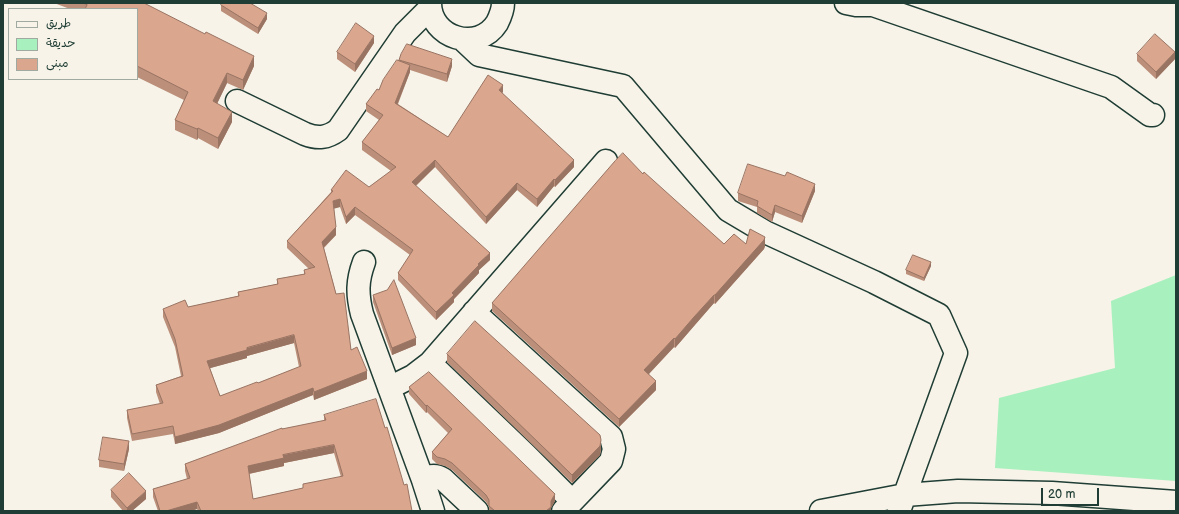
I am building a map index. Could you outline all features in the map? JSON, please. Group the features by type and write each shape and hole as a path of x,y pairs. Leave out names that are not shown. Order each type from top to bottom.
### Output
{"street":[{"path":"430,6 433,20 440,29 450,36 462,39 473,39 484,35 494,28 500,18 503,3"},
{"path":"846,3 856,5 873,5 1111,87 1150,115 1153,115"},
{"path":"237,101 309,136 322,138 331,135 338,130 405,33 430,6"},
{"path":"462,39 479,55 623,86 728,210 765,232 874,282 939,315 956,353 902,503"},
{"path":"389,388 413,376 430,363 606,160"},
{"path":"364,262 360,275 358,301 433,511"},
{"path":"430,363 525,454 567,506 611,460 614,449 611,437 474,312"},
{"path":"423,480 433,476 443,479 477,511"},
{"path":"821,511 902,503 958,490 1052,493 1176,502"}],"green space":[{"path":"1176,275 1176,481 995,468 999,398 1115,368 1111,301"}],"building":[{"path":"83,3 144,3 205,34 206,32 254,56 243,80 227,73 213,101 232,112 218,138 198,128 197,129 175,120 188,92 138,67 138,8 86,8 87,5"},
{"path":"222,3 250,3 267,13 258,28 221,5"},
{"path":"356,23 374,36 355,64 337,52"},
{"path":"1155,34 1175,52 1156,72 1137,54"},
{"path":"407,44 452,59 447,74 399,60"},
{"path":"397,60 410,65 395,103 448,137 488,75 503,85 499,90 574,160 555,180 554,179 537,199 517,183 486,217 435,160 412,182 490,253 452,293 454,295 436,312 398,273 413,250 355,207 346,217 340,199 333,201 336,227 322,242 336,294 344,293 351,350 357,347 367,371 314,392 313,388 219,425 175,437 173,426 132,434 127,410 163,403 156,385 183,376 175,339 163,309 185,300 188,307 239,296 238,292 278,284 277,279 305,274 304,270 315,267 287,241 333,191 331,190 346,170 369,187 396,167 362,142 383,115 366,104 377,89 379,90 383,80","holes":["294,335 301,366 220,396 207,361"]},
{"path":"623,153 643,174 644,172 724,244 734,234 746,244 750,229 765,237 764,240 675,339 674,338 644,370 656,381 619,419 492,303"},
{"path":"748,164 785,176 787,172 815,184 802,216 775,205 772,215 757,206 758,201 738,193"},
{"path":"913,255 931,262 924,278 906,270"},
{"path":"394,280 416,338 392,348 373,295 387,290"},
{"path":"475,321 600,435 600,446 572,475 447,354"},
{"path":"429,372 555,494 551,501 551,507 546,511 495,511 489,506 489,500 486,495 452,463 437,457 432,452 452,429 427,405 426,406 409,387"},
{"path":"376,399 385,428 387,427 404,485 407,484 412,511 201,511 197,502 166,511 160,511 153,489 190,478 185,464 282,428 326,420 324,415","holes":["334,445 343,476 303,484 303,488 253,499 248,466 284,458 283,455"]},
{"path":"103,437 129,441 124,464 99,460"},
{"path":"129,473 146,491 127,508 111,490"}]}
